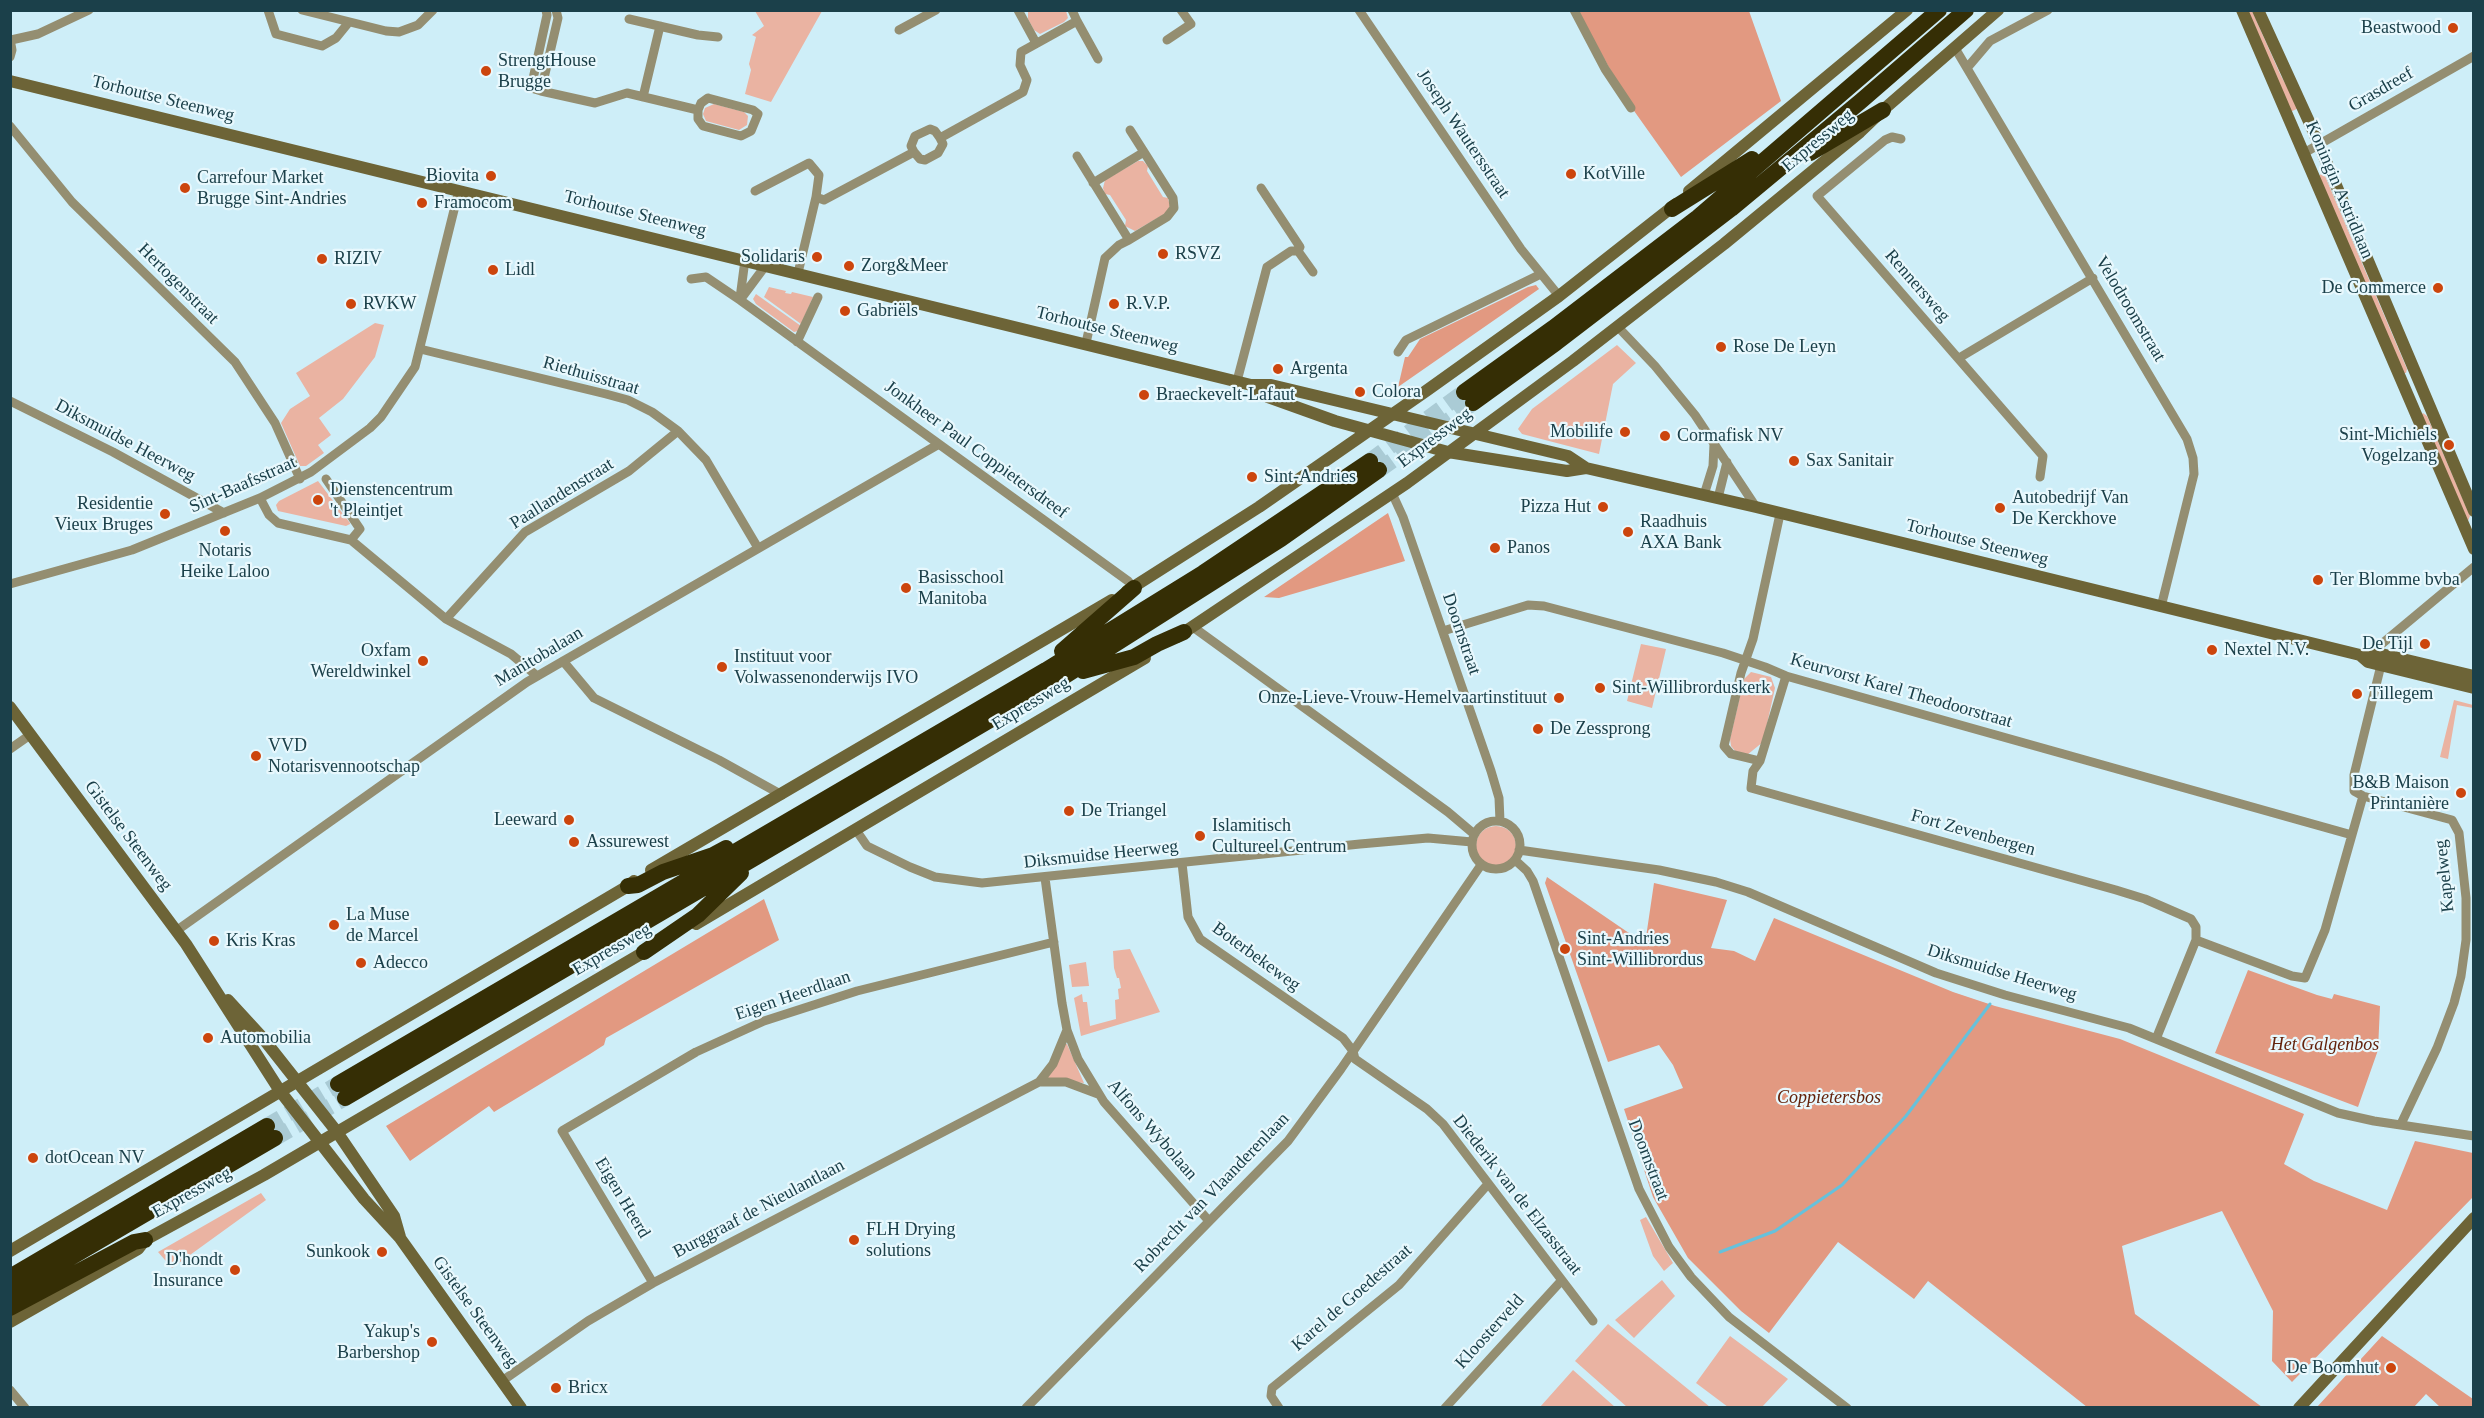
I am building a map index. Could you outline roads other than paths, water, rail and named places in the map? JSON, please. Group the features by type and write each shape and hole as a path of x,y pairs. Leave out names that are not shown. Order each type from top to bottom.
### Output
{"highway":[{"name":"Expressweg","path":"1468,398 1649,273 1785,154 1939,10"},
{"name":"Expressweg","path":"1785,154 1966,10"},
{"path":"1672,209 1756,156 1816,151 1883,110"},
{"name":"Expressweg","path":"1375,466 1271,545 1065,676 754,859 341,1091 1046,670 1375,466"},
{"path":"1046,670 1060,652 1134,588"},
{"path":"1065,676 1134,657 1188,630"},
{"path":"628,886 638,885 663,872 713,855 736,842 755,842"},
{"path":"644,952 698,915 754,859"},
{"name":"Expressweg","path":"10,1277 271,1132 10,1293"},
{"path":"10,1308 134,1242 145,1240"}],"street":[{"path":"10,57 11,39 38,34 89,10"},
{"path":"268,10 276,34 322,46 336,38 349,22"},
{"path":"302,10 399,32 418,25 433,10"},
{"path":"546,10 548,15 531,88 594,103 627,93 698,110"},
{"path":"541,90 558,18 556,10"},
{"path":"1018,10 1036,43"},
{"path":"1072,10 1098,59"},
{"path":"1167,40 1191,24 1181,10"},
{"name":"Joseph Wautersstraat","path":"1359,10 1528,257 1559,296"},
{"path":"1574,10 1605,69 1631,108"},
{"path":"10,1251 628,886 635,879 1134,588 1287,487 1559,296 1672,209 1682,197 1907,10"},
{"name":"Expressweg","path":"10,1322 138,1249 145,1240 264,1175 644,952 683,932 1159,650 1392,493 1617,326 1733,237 1860,132 1998,10"},
{"path":"1967,68 1990,41 2048,10"},
{"name":"Koningin Astridlaan","path":"2242,10 2474,549"},
{"name":"Koningin Astridlaan","path":"2258,10 2311,126 2474,511"},
{"path":"899,30 933,11"},
{"path":"629,19 698,35 718,37"},
{"path":"940,138 1023,92 1027,84 1019,59 1022,52 1077,21"},
{"path":"643,97 660,26"},
{"name":"Velodroomstraat","path":"1955,48 2179,423 2193,458 2191,487 2161,607"},
{"name":"Grasdreef","path":"2304,153 2474,56"},
{"name":"Torhoutse Steenweg","path":"10,81 1251,385 1271,385 1568,456 1586,468 1756,507 2161,607 2377,659 2474,676"},
{"path":"708,98 746,106 758,114 751,131 741,136 702,126 698,119 698,110 701,103 708,98"},
{"name":"Hertogenstraat","path":"10,126 72,202 235,362 275,423 300,479"},
{"path":"930,129 935,131 940,138 942,148 929,158 920,159 911,146 915,136 930,129"},
{"path":"1086,343 1105,258 1119,245 1167,217 1174,208 1173,198 1130,130"},
{"name":"Rennersweg","path":"1901,139 1892,137 1885,140 1817,196 1959,358"},
{"path":"816,197 825,200 914,152"},
{"path":"1094,183 1144,152"},
{"path":"1077,156 1129,240"},
{"path":"755,191 809,163 819,175 798,273"},
{"path":"1261,188 1300,247 1298,251"},
{"name":"Sint-Baafsstraat","path":"10,584 132,550 260,498 300,479 376,422 413,371 459,190"},
{"path":"1237,381 1267,267 1291,250 1298,251 1313,272"},
{"path":"740,300 745,260"},
{"path":"740,300 766,265"},
{"path":"1398,352 1406,340 1542,274"},
{"name":"Jonkheer Paul Coppietersdreef","path":"691,279 706,277 740,300 1128,581 1134,588"},
{"path":"2040,477 2043,456 1959,358 2093,278"},
{"path":"797,342 818,297"},
{"path":"1617,326 1655,366 1695,415 1756,507"},
{"name":"Riethuisstraat","path":"420,348 628,400 652,412 678,430 692,444 713,471 758,548"},
{"name":"Torhoutse Steenweg","path":"1251,385 1268,397 1368,431 1448,452 1567,471 1586,468"},
{"path":"2409,398 2422,391"},
{"name":"Diksmuidse Heerweg","path":"10,400 113,452 224,513"},
{"name":"Paallandenstraat","path":"446,619 525,532 629,471 678,430"},
{"name":"Manitobalaan","path":"176,931 468,722 537,676 939,444"},
{"path":"1704,495 1713,466 1714,444"},
{"path":"1718,498 1727,462"},
{"path":"326,479 360,529 351,540"},
{"name":"Doornstraat","path":"1392,493 1403,517 1494,779 1500,806 1500,821"},
{"path":"260,498 269,516 278,523 351,540 446,619 511,654 537,676"},
{"path":"1760,761 1731,754 1724,746 1753,639 1780,514"},
{"path":"2156,1039 2196,940 2292,976 2305,978 2325,930 2363,796 2354,791 2353,782 2377,659 2474,567"},
{"name":"Keurvorst Karel Theodoorstraat","path":"1443,632 1535,605 1746,661 1786,676 2352,835"},
{"path":"1188,630 1448,812 1473,838"},
{"name":"Torhoutse Steenweg","path":"2377,659 2474,688"},
{"path":"563,661 594,698 719,760 782,795"},
{"name":"Fort Zevenbergen","path":"1786,676 1760,761 1753,771 1750,788 2145,899 2191,919 2196,927 2196,940"},
{"name":"Gistelse Steenweg","path":"10,707 176,931 280,1091 328,1138 394,1216 400,1238"},
{"path":"10,749 30,735"},
{"name":"Kapelweg","path":"2363,796 2452,820 2458,833 2470,923 2461,976 2446,1027 2401,1124"},
{"path":"1500,821 1513,828 1520,842 1515,860 1502,868 1495,869 1481,865 1473,853 1473,838 1485,824 1500,821"},
{"name":"Diksmuidse Heerweg","path":"856,830 867,846 935,877 982,883 1428,838 1473,838"},
{"name":"Diksmuidse Heerweg","path":"1519,850 1659,870 1716,882 1748,892 1954,979 2094,1017 2156,1039 2337,1112 2360,1119 2474,1136"},
{"name":"Doornstraat","path":"1515,860 1527,871 1533,881 1639,1189 1669,1247 1698,1285 1729,1317 1847,1407"},
{"name":"Boterbekeweg","path":"1182,863 1188,917 1200,939 1343,1038 1353,1051"},
{"name":"Robrecht van Vlaanderenlaan","path":"1026,1407 1288,1141 1481,865"},
{"name":"Alfons Wybolaan","path":"1045,878 1067,1030 1078,1059 1098,1094 1209,1221"},
{"name":"Eigen Heerdlaan","path":"562,1131 696,1052 764,1021 857,991 1054,942"},
{"name":"Gistelse Steenweg","path":"215,988 242,1014 297,1080 363,1199 400,1238 521,1407"},
{"name":"Burggraaf de Nieulantlaan","path":"502,1381 588,1321 653,1283 1039,1082 1053,1064 1067,1030"},
{"name":"Diederik van de Elzasstraat","path":"1353,1051 1355,1059 1427,1109 1443,1125 1593,1321"},
{"path":"1039,1082 1065,1082 1098,1094"},
{"name":"Eigen Heerd","path":"562,1131 653,1283"},
{"name":"Karel de Goedestraat","path":"1279,1407 1271,1396 1272,1388 1399,1285 1488,1184"},
{"path":"2299,1407 2474,1218"},
{"name":"Kloosterveld","path":"1444,1407 1562,1280"},
{"path":"10,1390 25,1407"}],"waterway":[{"path":"1720,1252 1775,1231 1842,1185 1906,1116 1990,1004"}],"tunnel":[{"path":"1370,461 1464,392"},
{"path":"1379,470 1473,403"},
{"path":"267,1126 338,1084"},
{"path":"275,1138 345,1098"}],"place":[{"name":"Beastwood","path":"2453,28"},
{"name":"StrengtHouse Brugge","path":"486,71"},
{"name":"KotVille","path":"1571,174"},
{"name":"Biovita","path":"491,176"},
{"name":"Carrefour Market Brugge Sint-Andries","path":"185,188"},
{"name":"Framocom","path":"422,203"},
{"name":"RSVZ","path":"1163,254"},
{"name":"Solidaris","path":"817,257"},
{"name":"RIZIV","path":"322,259"},
{"name":"Zorg&Meer","path":"849,266"},
{"name":"Lidl","path":"493,270"},
{"name":"De Commerce","path":"2438,288"},
{"name":"RVKW","path":"351,304"},
{"name":"R.V.P.","path":"1114,304"},
{"name":"Gabriëls","path":"845,311"},
{"name":"Rose De Leyn","path":"1721,347"},
{"name":"Argenta","path":"1278,369"},
{"name":"Colora","path":"1360,392"},
{"name":"Braeckevelt-Lafaut","path":"1144,395"},
{"name":"Mobilife","path":"1625,432"},
{"name":"Cormafisk NV","path":"1665,436"},
{"name":"Sint-Michiels Vogelzang","path":"2449,445"},
{"name":"Sax Sanitair","path":"1794,461"},
{"name":"Sint-Andries","path":"1252,477"},
{"name":"Dienstencentrum 't Pleintjet","path":"318,500"},
{"name":"Pizza Hut","path":"1603,507"},
{"name":"Autobedrijf Van De Kerckhove","path":"2000,508"},
{"name":"Residentie Vieux Bruges","path":"165,514"},
{"name":"Notaris Heike Laloo","path":"225,531"},
{"name":"Raadhuis AXA Bank","path":"1628,532"},
{"name":"Panos","path":"1495,548"},
{"name":"Ter Blomme bvba","path":"2318,580"},
{"name":"Basisschool Manitoba","path":"906,588"},
{"name":"De Tijl","path":"2425,644"},
{"name":"Nextel N.V.","path":"2212,650"},
{"name":"Oxfam Wereldwinkel","path":"423,661"},
{"name":"Instituut voor Volwassenonderwijs IVO","path":"722,667"},
{"name":"Sint-Willibrorduskerk","path":"1600,688"},
{"name":"Tillegem","path":"2357,694"},
{"name":"Onze-Lieve-Vrouw-Hemelvaartinstituut","path":"1559,698"},
{"name":"De Zessprong","path":"1538,729"},
{"name":"VVD Notarisvennootschap","path":"256,756"},
{"name":"B&B Maison Printanière","path":"2461,793"},
{"name":"De Triangel","path":"1069,811"},
{"name":"Leeward","path":"569,820"},
{"name":"Islamitisch Cultureel Centrum","path":"1200,836"},
{"name":"Assurewest","path":"574,842"},
{"name":"La Muse de Marcel","path":"334,925"},
{"name":"Kris Kras","path":"214,941"},
{"name":"Sint-Andries Sint-Willibrordus","path":"1565,949"},
{"name":"Adecco","path":"361,963"},
{"name":"Automobilia","path":"208,1038"},
{"name":"dotOcean NV","path":"33,1158"},
{"name":"FLH Drying solutions","path":"854,1240"},
{"name":"Sunkook","path":"382,1252"},
{"name":"D'hondt Insurance","path":"235,1270"},
{"name":"Yakup's Barbershop","path":"432,1342"},
{"name":"De Boomhut","path":"2391,1368"},
{"name":"Bricx","path":"556,1388"}],"park label":[{"name":"Het Galgenbos","path":"2325,1045"},
{"name":"Coppietersbos","path":"1829,1098"}]}
